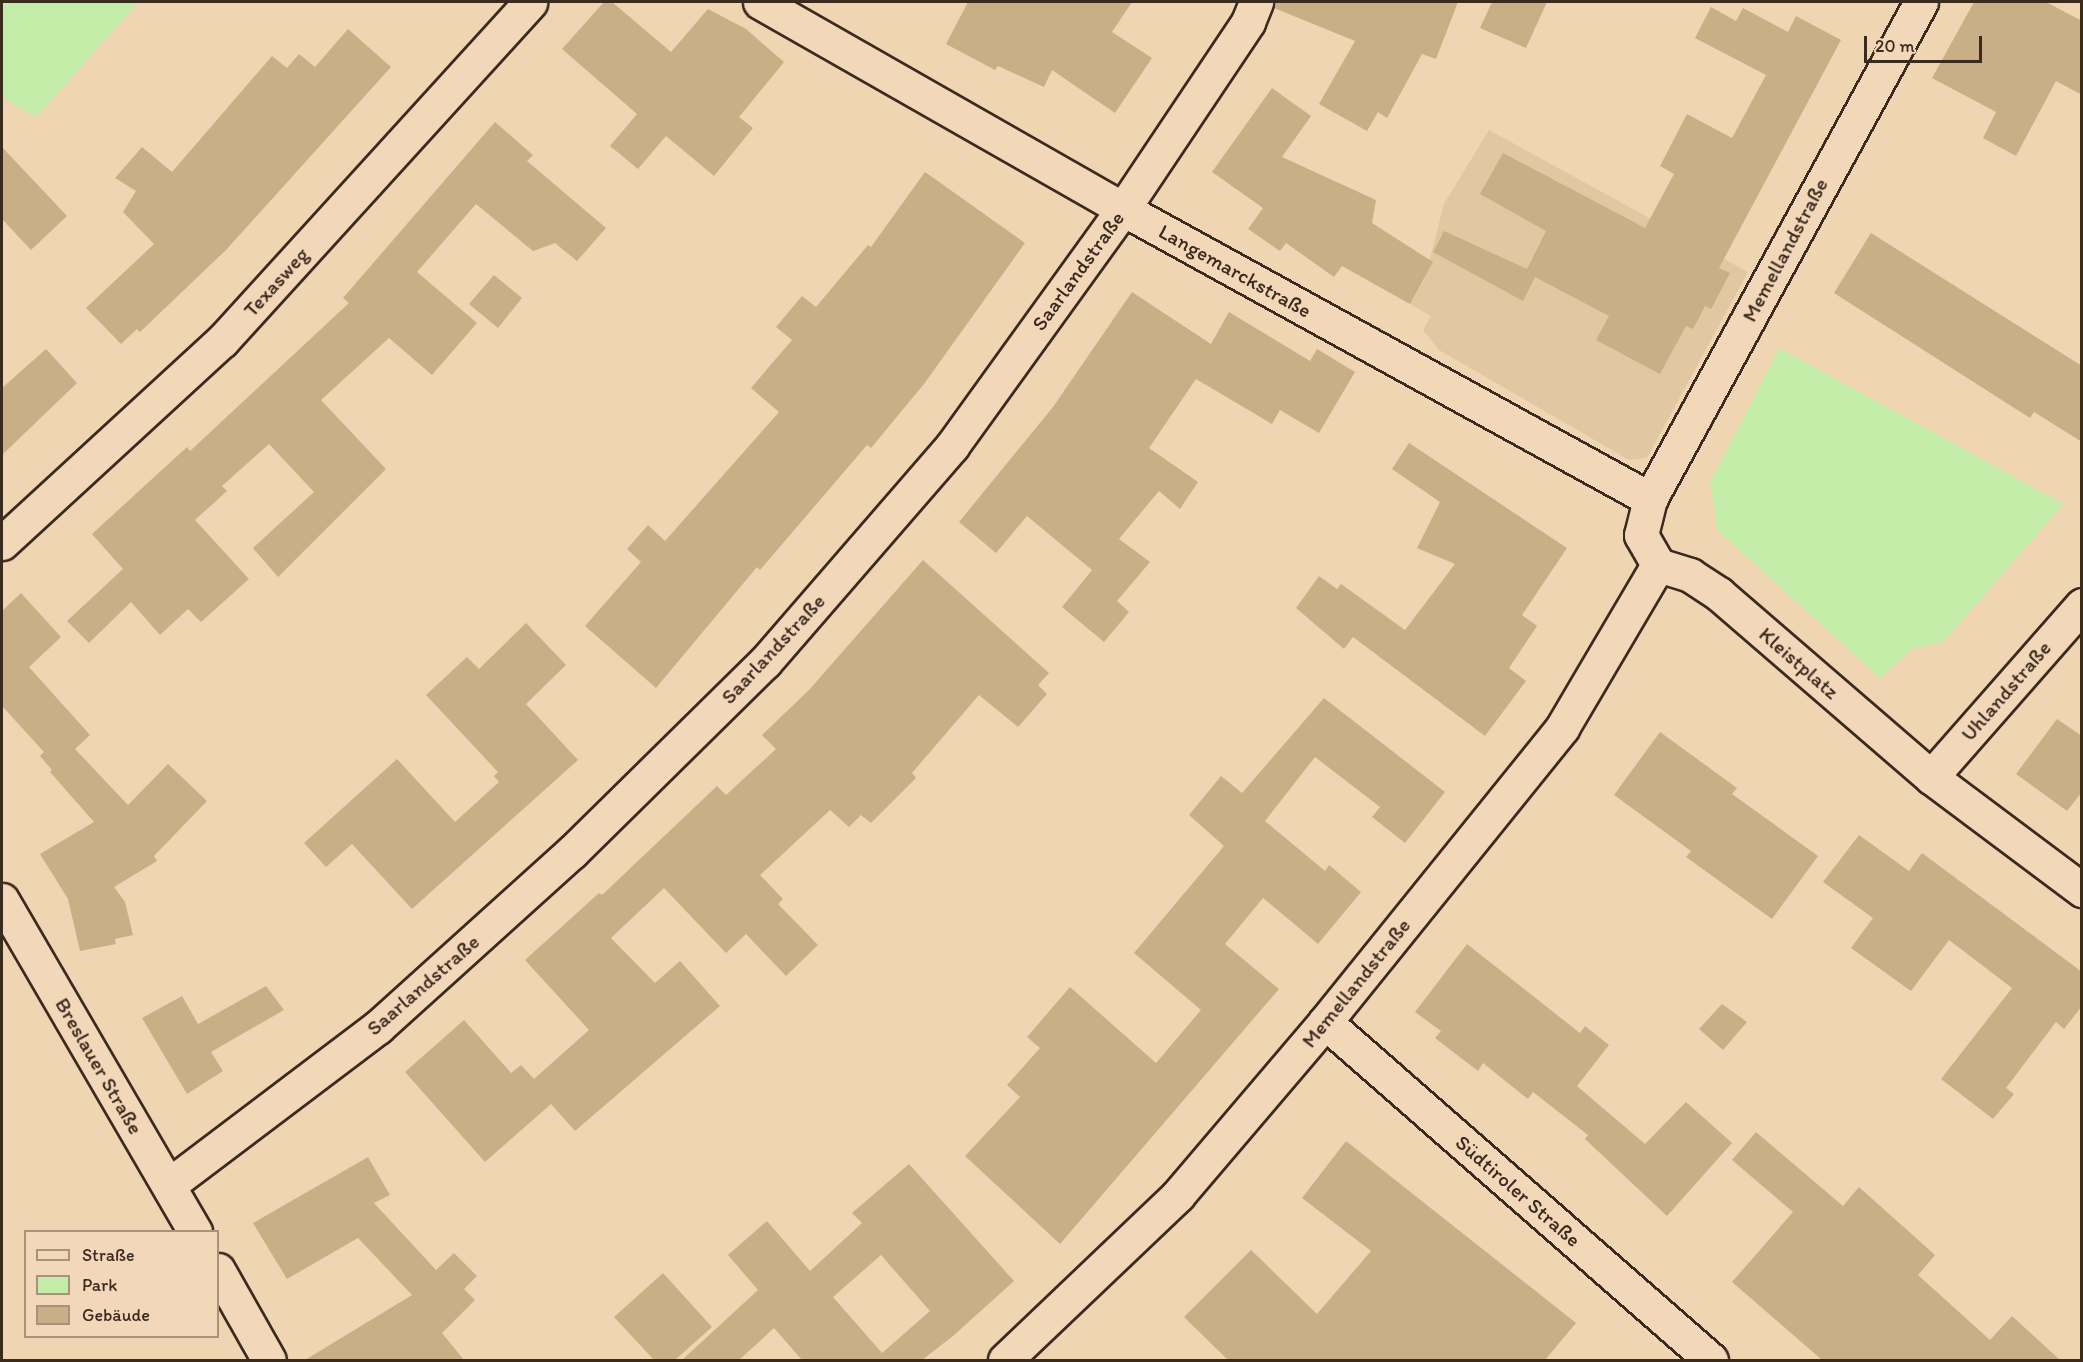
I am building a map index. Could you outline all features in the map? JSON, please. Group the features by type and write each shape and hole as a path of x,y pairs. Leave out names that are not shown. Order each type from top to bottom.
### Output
{"street":[{"name":"Texasweg","path":"2,543 222,342 530,2"},
{"name":"Langemarckstraße","path":"760,2 1123,209 1650,500"},
{"name":"Saarlandstraße","path":"169,1185 378,1027 572,852 765,662 952,446 1123,209 1248,22 1256,2"},
{"name":"Memellandstraße","path":"1650,500 1921,2"},
{"path":"1650,500 1641,535 1658,565"},
{"name":"Memellandstraße","path":"1005,1360 1178,1196 1325,1022 1562,728 1658,565"},
{"name":"Kleistplatz","path":"1658,565 1690,575 1719,594 1931,777 2082,890"},
{"name":"Uhlandstraße","path":"1931,777 2082,605"},
{"name":"Breslauer Straße","path":"2,900 194,1230"},
{"name":"Südtiroler Straße","path":"1325,1022 1711,1360"},
{"path":"219,1272 269,1360"}],"shaded area":[{"path":"1489,130 1748,272 1647,458 1629,460 1439,350 1423,330 1431,316 1410,304 1425,278 1444,204"}],"green space":[{"path":"2,2 138,2 36,117 2,97"},
{"path":"1779,348 2063,504 1943,642 1913,648 1880,678 1717,530 1710,482"}],"building":[{"path":"604,2 612,2 671,52 708,9 746,29 784,62 739,117 753,128 714,176 666,136 638,169 610,146 637,114 562,49"},
{"path":"968,2 1132,2 1112,32 1152,58 1115,113 1052,70 1044,87 998,66 995,70 946,44"},
{"path":"1274,2 1458,2 1436,59 1422,54 1387,118 1378,112 1367,131 1319,104 1355,41 1274,8"},
{"path":"1492,2 1547,2 1526,48 1480,28"},
{"path":"1974,2 2046,2 2082,21 2082,95 2056,81 2016,156 1983,138 1996,112 1932,78"},
{"path":"1711,7 1736,21 1743,8 1788,32 1796,16 1841,40 1719,268 1730,273 1711,309 1705,306 1693,329 1686,326 1660,374 1596,340 1609,316 1535,277 1523,301 1433,252 1444,231 1527,269 1546,231 1480,194 1503,153 1645,228 1674,174 1660,166 1687,114 1732,138 1766,75 1695,38"},
{"path":"348,29 391,67 226,250 140,332 137,329 121,344 86,308 154,244 123,212 136,191 115,178 142,147 172,172 272,56 287,68 299,54 315,67"},
{"path":"1272,88 1311,116 1282,157 1376,200 1372,223 1433,262 1410,304 1342,266 1334,277 1286,243 1280,251 1248,229 1263,208 1212,172"},
{"path":"495,122 533,155 527,161 606,228 577,261 555,243 533,251 476,204 417,272 477,323 432,375 389,338 321,400 386,469 278,577 253,548 314,492 269,444 222,486 227,491 195,520 249,579 201,622 188,609 160,635 131,602 89,643 67,621 123,569 92,534 187,447 190,451 349,303 343,298"},
{"path":"2,147 67,216 31,250 2,219"},
{"path":"925,172 1025,243 924,384 871,448 867,445 760,570 757,567 656,688 585,626 641,562 627,549 648,525 665,541 779,412 751,388 792,340 776,327 802,296 816,307 868,245 871,247"},
{"path":"1871,233 2082,366 2082,442 2034,412 2030,418 1834,293"},
{"path":"494,275 522,298 498,328 469,304"},
{"path":"1132,292 1211,344 1229,312 1310,361 1317,349 1355,372 1319,433 1280,410 1272,424 1196,379 1149,448 1198,482 1180,509 1159,491 1119,539 1150,562 1117,601 1129,612 1104,642 1062,607 1092,570 1027,516 996,553 959,522 1053,407"},
{"path":"46,349 77,383 2,455 2,388"},
{"path":"1409,443 1567,548 1522,615 1537,626 1509,668 1526,681 1485,736 1353,637 1344,649 1296,608 1319,576 1337,589 1341,584 1405,630 1455,564 1417,548 1440,502 1392,469"},
{"path":"923,560 1049,673 1038,685 1047,694 1018,727 979,695 912,773 916,778 871,823 861,815 849,827 830,810 760,875 783,899 778,904 818,945 786,976 746,934 726,953 664,888 611,938 655,983 680,961 720,1006 575,1131 551,1104 485,1162 405,1072 464,1020 511,1073 521,1065 534,1079 589,1030 525,960 599,893 602,895 717,786 726,795 776,749 762,735 809,690"},
{"path":"21,593 61,637 29,667 90,735 75,749 128,805 168,764 207,801 154,856 157,861 114,887 125,902 133,935 115,939 116,944 80,951 68,899 40,854 94,822 50,772 52,770 40,756 44,752 2,706 2,611"},
{"path":"526,623 566,665 526,704 578,760 412,909 352,844 326,867 304,843 397,759 455,822 499,782 494,776 498,772 426,695 467,657 479,669"},
{"path":"1324,698 1445,792 1405,843 1372,817 1380,807 1315,757 1265,821 1325,871 1329,865 1361,892 1318,944 1263,898 1225,944 1279,989 1060,1244 965,1156 1020,1097 1007,1085 1040,1048 1027,1037 1070,987 1156,1063 1201,1010 1134,953 1224,846 1189,815 1221,776 1242,793"},
{"path":"2057,719 2082,736 2082,792 2067,811 2016,774"},
{"path":"1660,732 1737,788 1732,794 1818,856 1772,919 1686,857 1691,851 1614,795"},
{"path":"1859,835 1909,871 1922,853 2082,972 2082,1006 2064,1029 2056,1022 2006,1088 2014,1094 1993,1119 1941,1079 2012,988 1949,940 1911,991 1851,948 1873,918 1823,882"},
{"path":"1467,944 1580,1033 1585,1026 1609,1045 1577,1086 1645,1144 1686,1102 1732,1143 1667,1216 1585,1139 1588,1135 1533,1092 1528,1099 1483,1063 1478,1071 1435,1038 1441,1031 1415,1012"},
{"path":"266,986 284,1010 211,1052 223,1071 187,1094 142,1018 182,996 198,1024"},
{"path":"1722,1004 1747,1022 1723,1050 1699,1029"},
{"path":"1756,1132 1843,1206 1859,1187 1935,1255 1918,1275 1990,1340 2012,1316 2060,1360 1822,1360 1732,1282 1793,1212 1732,1160"},
{"path":"1346,1141 1576,1323 1545,1360 1228,1360 1184,1317 1251,1250 1317,1314 1371,1251 1302,1198"},
{"path":"368,1157 390,1195 374,1203 436,1270 454,1253 477,1276 464,1289 475,1300 442,1333 464,1360 305,1360 412,1295 358,1238 287,1279 253,1223"},
{"path":"909,1164 1014,1281 953,1336 922,1360 802,1360 774,1328 739,1360 682,1360 758,1290 728,1255 767,1221 810,1271 862,1223 852,1213","holes":["881,1255 930,1311 882,1353 833,1297"]},
{"path":"663,1273 712,1327 675,1360 654,1360 614,1317"}]}
